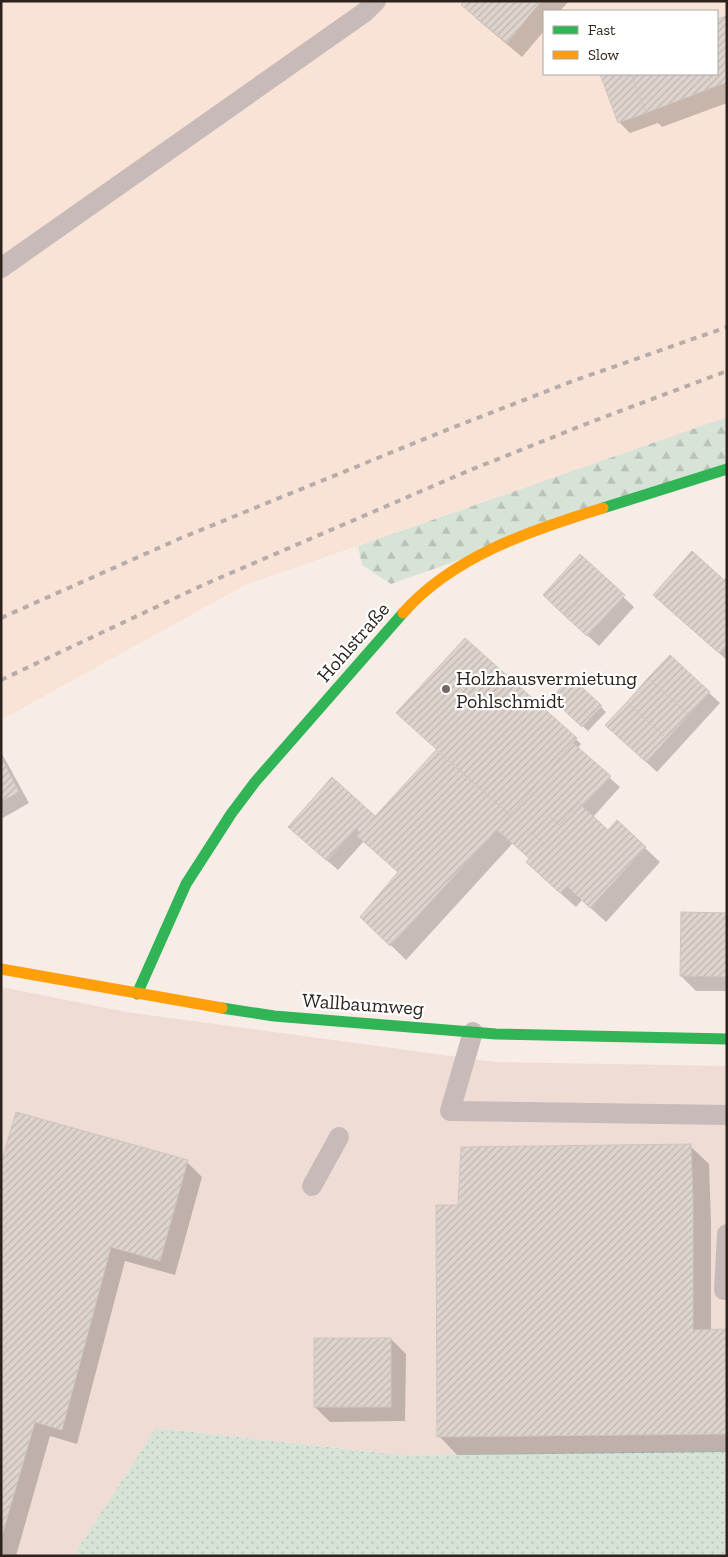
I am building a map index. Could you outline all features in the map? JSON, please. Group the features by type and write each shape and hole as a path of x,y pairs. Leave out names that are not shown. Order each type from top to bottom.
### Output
{"street":[{"name":"Hohlstraße","path":"137,994 186,884 231,814 255,782 410,605 453,570 494,548 544,526 727,469"},
{"name":"Wallbaumweg","path":"1,969 137,994 274,1016 496,1034 727,1039"}],"lane":[{"path":"1,268 365,12 376,1"},
{"path":"473,1032 450,1111 727,1114"},
{"path":"312,1186 339,1137"},
{"path":"724,1290 727,1234"}],"shaded area":[{"path":"1,1 727,1 727,417 245,585 1,720"},
{"path":"1,987 126,1012 495,1062 727,1066 727,1450 402,1455 157,1428 73,1556 1,1556"}],"green space":[{"path":"727,417 727,465 391,584 362,565 358,546"},
{"path":"156,1428 402,1455 727,1450 727,1556 73,1556"}],"building":[{"path":"464,1 541,1 507,43 461,5"},
{"path":"727,16 727,82 646,113 631,75 718,75 718,19"},
{"path":"600,75 631,75 646,113 618,123"},
{"path":"692,551 724,580 727,577 727,644 719,653 653,595"},
{"path":"580,554 603,575 565,616 543,595"},
{"path":"603,575 625,595 587,636 565,616"},
{"path":"465,638 577,738 510,815 396,713"},
{"path":"670,655 710,692 689,715 648,678"},
{"path":"571,677 602,706 582,727 551,698"},
{"path":"648,678 689,715 667,739 627,702"},
{"path":"627,702 667,739 646,762 605,725"},
{"path":"573,743 611,776 583,806 579,803 559,825 549,816 533,834 543,843 529,858 497,830"},
{"path":"436,750 510,815 390,946 360,917 398,872 357,836"},
{"path":"1,757 19,792 1,802"},
{"path":"332,777 375,816 360,833 356,828 327,861 288,827"},
{"path":"579,803 608,830 617,820 646,847 590,908 567,886 560,893 526,862 543,843 533,834 549,816 559,825"},
{"path":"681,912 727,913 727,977 680,976"},
{"path":"16,1112 188,1160 160,1261 111,1247 62,1430 35,1422 1,1539 1,1163"},
{"path":"691,1144 693,1330 727,1329 727,1434 437,1437 436,1205 458,1205 461,1147"},
{"path":"314,1338 391,1338 391,1407 314,1407"}],"railway":[{"path":"1,618 181,538 449,429 573,381 727,327"},
{"path":"1,680 203,585 468,471 727,371"}],"traffic: fast":[{"path":"603,508 727,469"},
{"path":"137,994 186,884 231,814 255,782 403,613"},
{"path":"222,1008 274,1016 496,1034 727,1039"}],"traffic: slow":[{"path":"403,613 423,593 445,576 495,547 603,508"},
{"path":"1,969 222,1008"}],"place":[{"name":"Holzhausvermietung Pohlschmidt","path":"446,689"}]}
